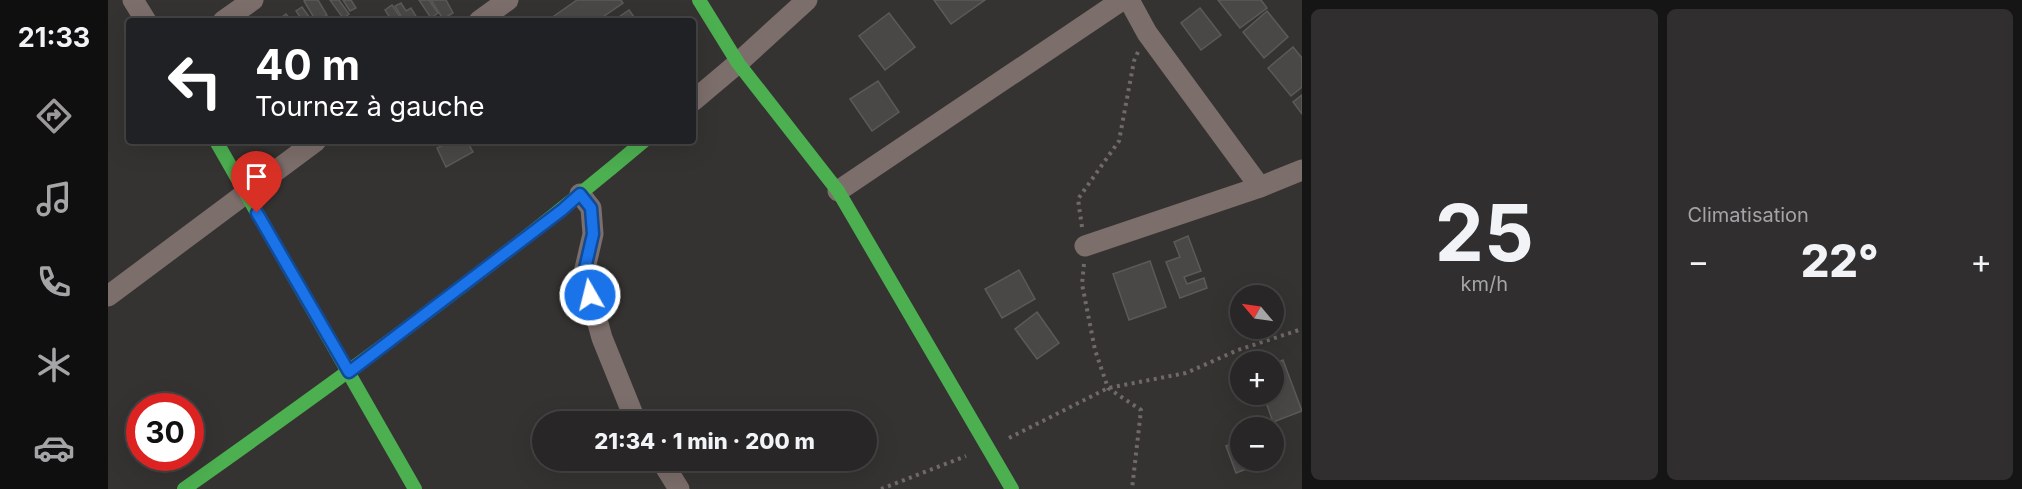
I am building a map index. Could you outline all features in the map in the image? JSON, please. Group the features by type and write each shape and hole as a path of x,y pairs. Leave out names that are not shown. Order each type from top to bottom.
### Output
{"street":[{"path":"133,0 144,18"},
{"path":"227,18 253,0"},
{"path":"483,18 508,0"},
{"path":"699,0 738,63 838,191 1012,489"},
{"path":"696,98 807,0"},
{"path":"838,191 1122,0"},
{"path":"1129,0 1147,33 1260,187"},
{"path":"218,144 416,489"},
{"path":"108,296 312,144"},
{"path":"184,489 349,372 562,210 640,144"},
{"path":"1085,246 1260,187 1302,170"},
{"path":"580,194 591,208 593,234 584,273 602,338 632,411"},
{"path":"668,471 679,489"}],"path":[{"path":"1132,489 1141,410 1108,388 1095,350 1082,284 1085,246 1078,199 1119,141 1134,61 1147,33"},
{"path":"880,489 988,449 1108,388 1186,373 1238,350 1302,329"}],"building":[{"path":"318,0 327,15 314,18 304,1"},
{"path":"330,0 339,0 349,14 343,18"},
{"path":"343,0 351,0 356,8 350,11"},
{"path":"419,0 429,0 438,13 431,18"},
{"path":"431,0 446,0 453,13 442,18"},
{"path":"577,0 621,0 623,3 601,18 551,18"},
{"path":"934,0 985,0 951,24"},
{"path":"1218,0 1261,0 1267,8 1240,28"},
{"path":"401,3 406,11 411,8 417,18 402,18 395,6"},
{"path":"392,5 401,18 390,18 385,10"},
{"path":"302,7 310,18 301,18 296,11"},
{"path":"1200,8 1221,35 1201,50 1181,23"},
{"path":"629,10 635,18 617,18"},
{"path":"1267,11 1288,37 1264,58 1243,32"},
{"path":"889,13 915,47 885,70 859,36"},
{"path":"1293,47 1302,58 1302,87 1291,96 1268,68"},
{"path":"878,81 899,112 872,131 850,99"},
{"path":"1302,95 1302,114 1293,102"},
{"path":"445,144 469,144 473,152 446,167 437,148"},
{"path":"1188,236 1201,271 1184,277 1187,284 1204,278 1207,288 1180,298 1166,262 1180,257 1174,242"},
{"path":"1150,261 1166,307 1129,320 1113,274"},
{"path":"1019,270 1035,299 1002,318 985,289"},
{"path":"1037,312 1059,343 1037,359 1015,329"},
{"path":"1284,363 1302,411 1284,418 1271,417 1267,405 1284,405"},
{"path":"1230,445 1230,457 1226,446"}],"traffic: fast":[{"path":"699,0 738,63 838,191 1012,489"},
{"path":"218,144 415,489"},
{"path":"184,489 418,320 640,144"}],"route":[{"path":"257,213 349,372 580,194 591,208 593,234 584,273 590,295"}]}
